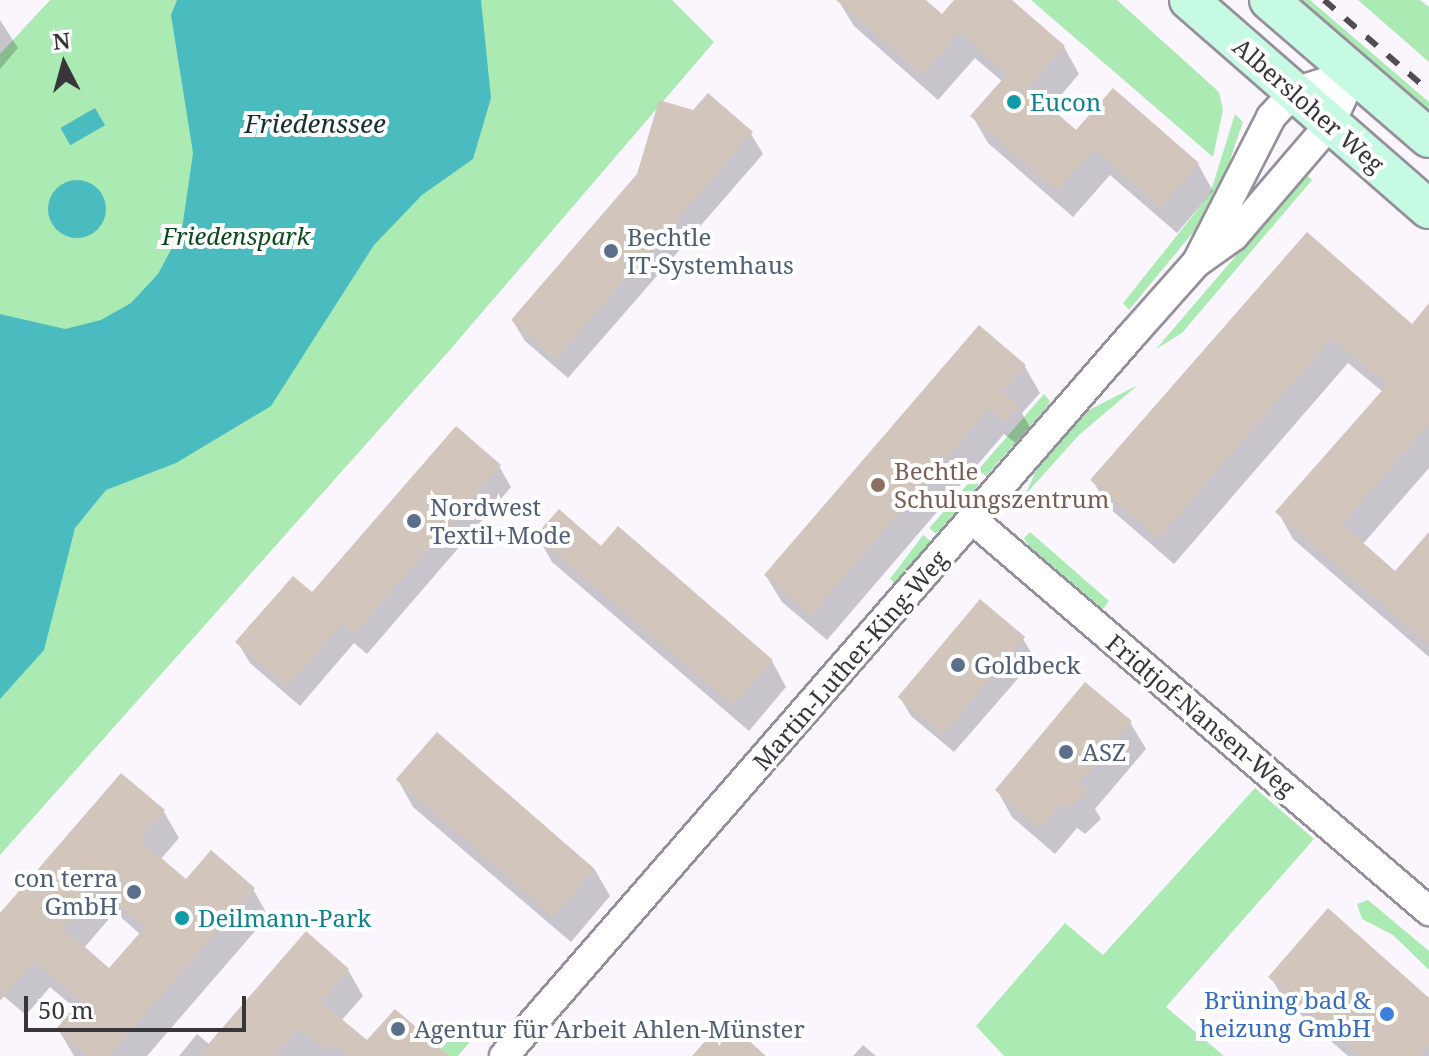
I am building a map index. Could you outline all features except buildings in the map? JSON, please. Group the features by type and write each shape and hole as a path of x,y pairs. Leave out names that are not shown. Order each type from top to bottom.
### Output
{"main road":[{"name":"Albersloher Weg","path":"1189,0 1429,209"},
{"path":"1269,0 1429,138"}],"street":[{"path":"1294,92 1354,73"},
{"name":"Martin-Luther-King-Weg","path":"504,1056 1196,263 1234,236 1330,124 1354,73"},
{"name":"Martin-Luther-King-Weg","path":"1196,263 1262,128 1294,92"},
{"name":"Fridtjof-Nansen-Weg","path":"973,520 1429,911"}],"green space":[{"name":"Friedenspark","path":"50,0 672,0 714,42 449,351 0,855 0,54"},
{"path":"1031,0 1117,0 1219,92 1223,110 1213,157"},
{"path":"1295,0 1310,0 1429,102 1429,114"},
{"path":"1358,0 1420,0 1429,7 1429,62"},
{"path":"1235,114 1243,122 1214,207 1129,310 1123,303 1210,194"},
{"path":"1306,174 1312,180 1182,333 1156,349"},
{"path":"1138,385 1079,435 1025,495 1041,460 1066,429 1087,411"},
{"path":"1044,394 1050,401 1046,408 986,476 978,470"},
{"path":"972,479 979,485 936,534 929,528"},
{"path":"1030,532 1109,601 1103,609 1029,546 1024,538"},
{"path":"923,535 931,541 898,585 890,579"},
{"path":"1255,788 1314,839 1166,1007 1224,1056 1004,1056 976,1026 1065,923 1103,955"},
{"path":"1368,900 1429,951 1429,970 1393,935 1362,919 1357,904"},
{"path":"460,1027 473,1038 458,1056 435,1056"}],"water":[{"name":"Friedenssee","path":"177,0 481,0 491,98 473,159 422,195 374,245 271,406 176,463 106,490 75,528 44,650 0,699 0,314 65,329 101,320 131,303 158,274 182,229 193,153 171,15"},
{"path":"95,108 105,125 70,145 60,128"},
{"path":"77,180 88,182 97,189 104,198 104,220 97,229 88,236 77,238 66,236 57,229 50,220 48,209 50,198 57,189 66,182"}],"railway":[{"path":"1324,0 1429,91"}],"place":[{"name":"Eucon","path":"1014,102"},
{"name":"Bechtle IT-Systemhaus","path":"611,251"},
{"name":"Bechtle Schulungszentrum","path":"878,485"},
{"name":"Nordwest Textil+Mode","path":"414,521"},
{"name":"Goldbeck","path":"958,665"},
{"name":"ASZ","path":"1066,752"},
{"name":"con terra GmbH","path":"134,892"},
{"name":"Deilmann-Park","path":"182,918"},
{"name":"Brüning bad & heizung GmbH","path":"1387,1014"},
{"name":"Agentur für Arbeit Ahlen-Münster","path":"398,1029"}]}
